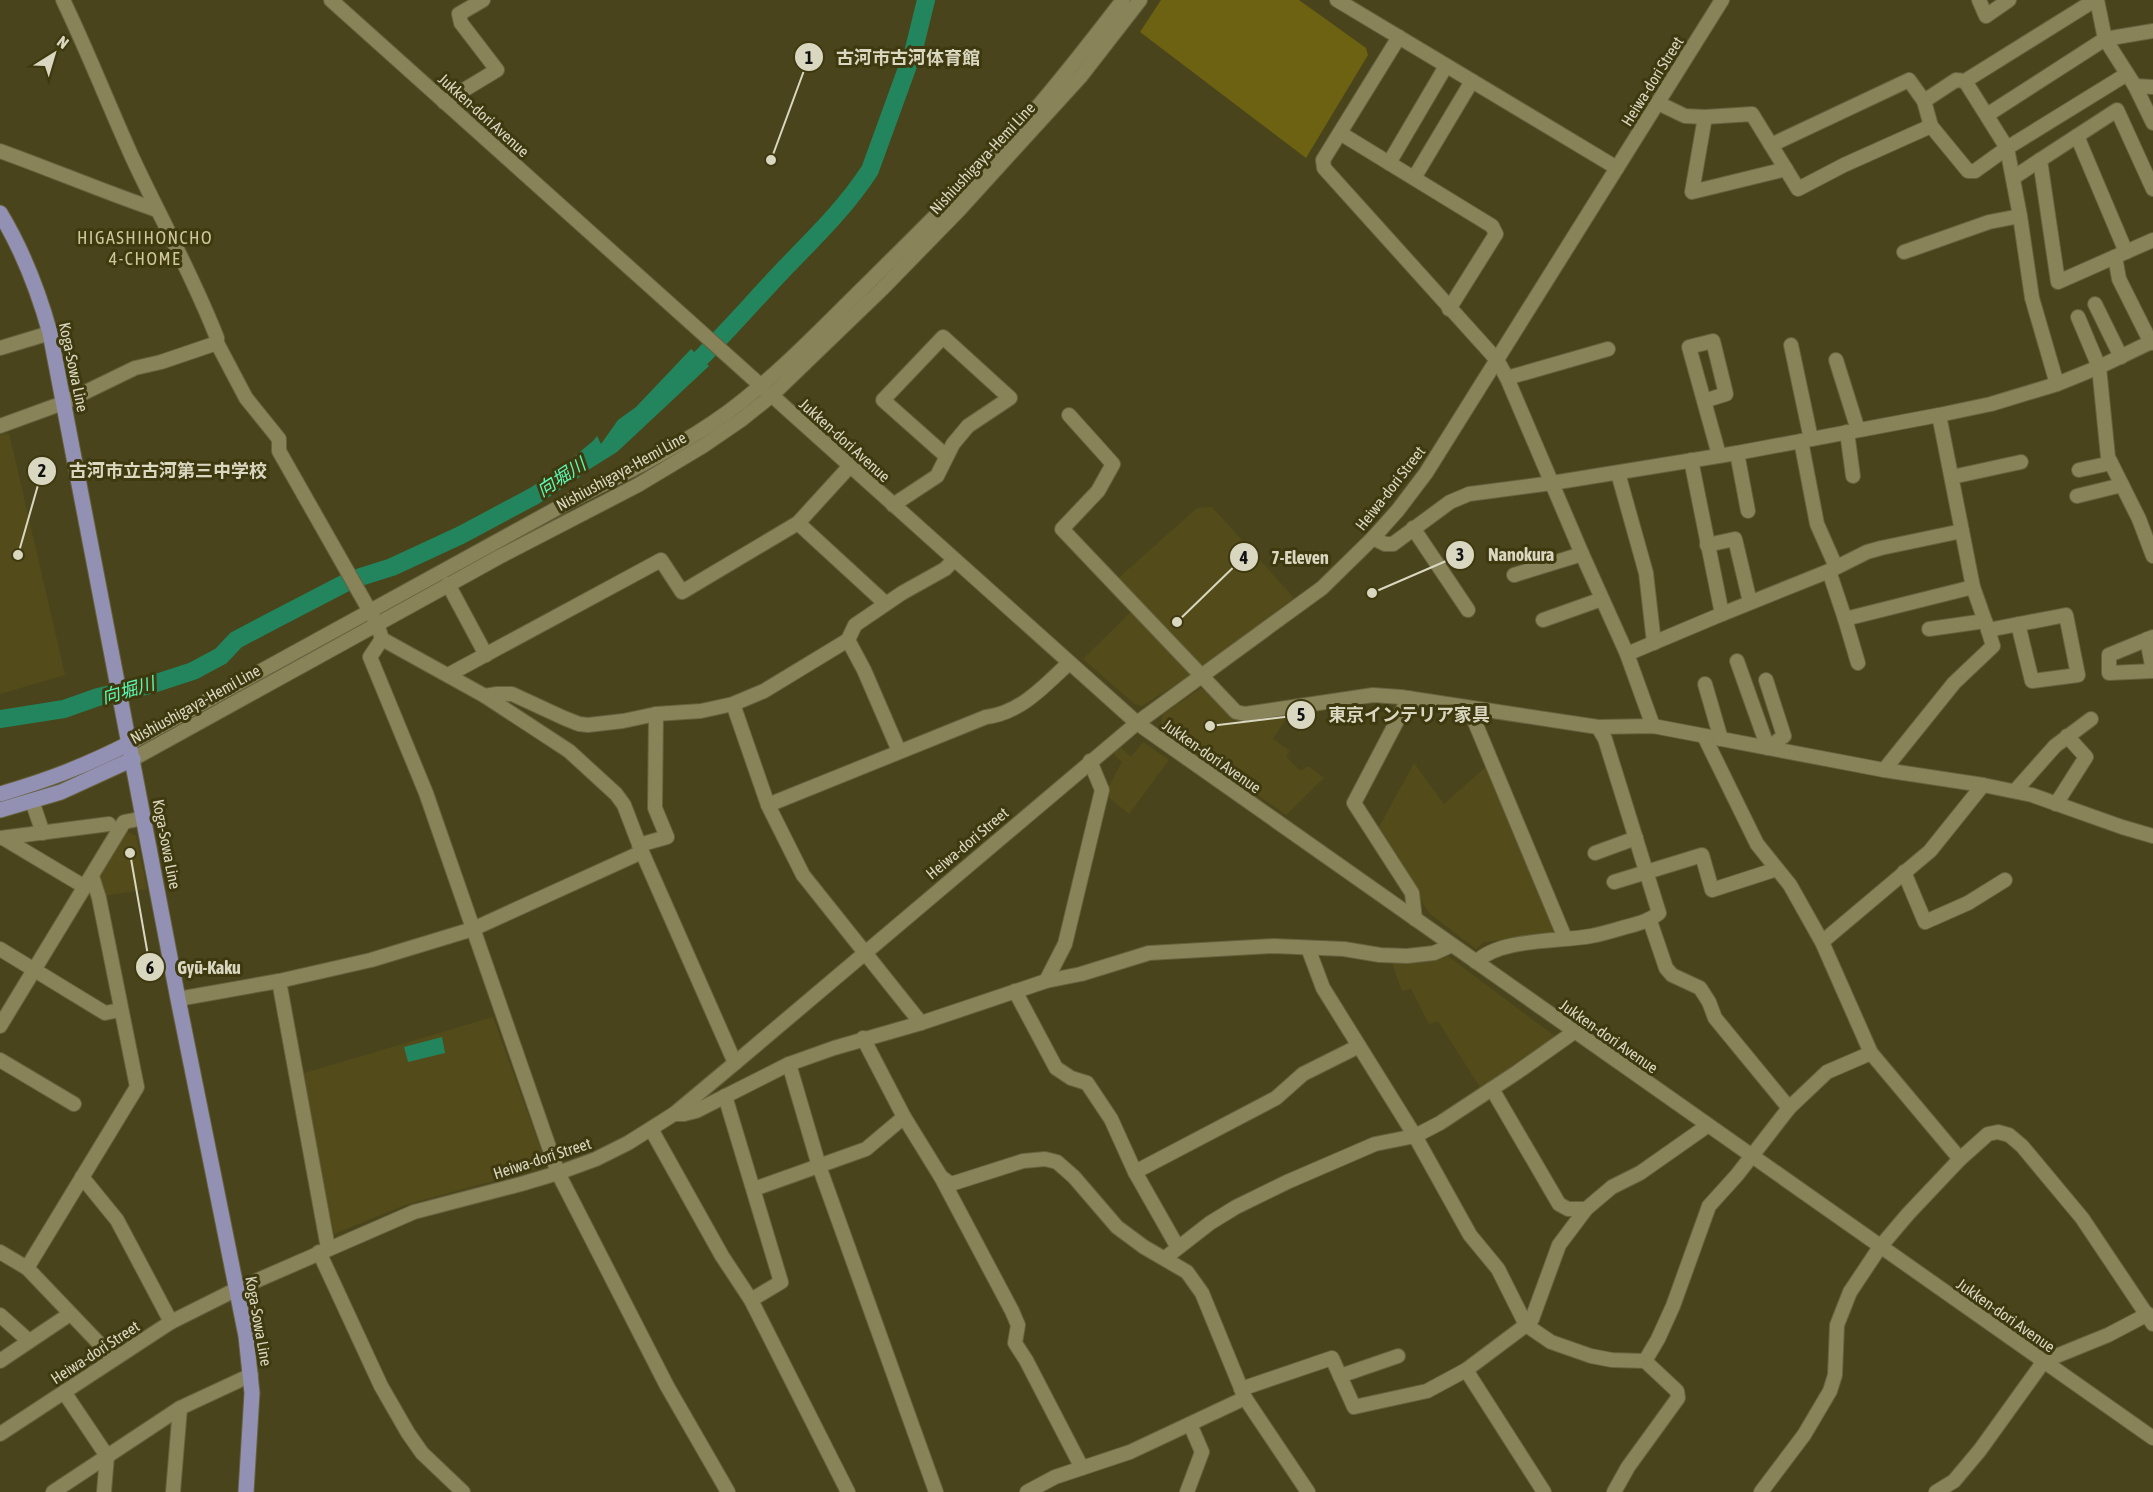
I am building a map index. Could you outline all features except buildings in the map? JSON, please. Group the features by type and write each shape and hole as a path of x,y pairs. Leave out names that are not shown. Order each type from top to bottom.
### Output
{"main road":[{"name":"Koga-Sowa Line","path":"2,222 32,275 50,333 178,999 246,1336 251,1375 252,1413 246,1492"},
{"name":"Nishiushigaya-Hemi Line","path":"0,794 131,751"},
{"name":"Nishiushigaya-Hemi Line","path":"0,810 88,781 131,751"}],"street":[{"path":"63,0 157,210 201,298 217,343 246,398 279,439 279,451 363,598 382,639 485,696 569,751 616,794 624,805 640,848 735,1063"},
{"name":"Jukken-dori Avenue","path":"331,0 1137,723 2153,1438"},
{"path":"444,102 497,70 461,23 459,14 483,0"},
{"name":"Nishiushigaya-Hemi Line","path":"131,751 370,612 664,452 727,413 760,386 823,327 975,175 1026,121 1070,69 1123,0"},
{"name":"Nishiushigaya-Hemi Line","path":"131,751 377,624 448,584 638,485 741,420 771,396 882,289 975,193 1081,76 1140,0"},
{"path":"1337,0 1617,168"},
{"name":"Heiwa-dori Street","path":"1,1433 171,1322 236,1290 414,1212 558,1173 596,1159 651,1129 674,1114 1137,723 1303,603 1343,569 1374,538 1426,473 1722,0"},
{"path":"1979,0 1986,16 2009,0"},
{"path":"1924,101 1956,80 1965,81 2096,0 2105,39 2135,86 2153,123"},
{"path":"1987,115 2105,39 2153,31"},
{"path":"1399,37 1323,160 1324,168 1497,360 1507,378 1627,654 1653,726"},
{"path":"1389,163 1446,66"},
{"path":"1771,145 1909,80 1924,101 1931,126 1968,171 1975,171 2007,148 2127,74"},
{"path":"1414,178 1472,81"},
{"path":"1965,81 2007,148 2032,298 2057,384"},
{"path":"2135,86 2153,87"},
{"path":"1658,103 1685,116 1752,114 1798,189 1844,165 1931,126"},
{"path":"2013,178 2117,110 2153,189"},
{"path":"1705,117 1692,192 1786,169"},
{"path":"1340,133 1492,226 1496,234 1449,309"},
{"path":"1374,538 1385,544 1393,544 1459,497 1737,453 1939,416 1991,404 2057,384 2152,342 2119,279 2120,255 2077,136"},
{"path":"0,152 157,210"},
{"path":"2040,160 2058,282 2153,240"},
{"path":"1904,252 1989,222 2020,216"},
{"path":"2095,304 2121,357"},
{"path":"2078,316 2099,367 2108,457 2139,519 2153,556"},
{"path":"0,348 50,333"},
{"path":"893,505 937,476 946,456 968,426 1010,398 943,338 883,400 946,456"},
{"path":"0,426 63,403 135,368 161,363 217,343"},
{"path":"1791,345 1817,524 1858,663"},
{"path":"1507,378 1608,349"},
{"path":"1836,360 1852,431 1853,476"},
{"path":"1704,401 1719,455"},
{"path":"1069,415 1113,464 1098,491 1062,529 1236,712 1245,714 1373,695 1408,698 1598,728 1653,726 1884,770 1983,784 2015,791 2153,836"},
{"path":"1884,770 1954,683 1993,646 1973,587 1939,416"},
{"path":"1737,453 1748,512"},
{"path":"1690,460 1722,614"},
{"path":"1952,477 2020,462"},
{"path":"2079,470 2111,463"},
{"path":"448,675 661,560 682,592 798,524 850,466"},
{"path":"1618,473 1646,573 1654,643"},
{"path":"2078,496 2122,485"},
{"path":"798,524 885,603"},
{"path":"1413,528 1468,610"},
{"path":"1627,654 1832,569 1867,552 1962,531"},
{"path":"1707,545 1734,539 1750,602"},
{"path":"1514,575 1582,554"},
{"path":"485,696 512,694 579,724 598,724 656,714 701,711 733,704 764,691 848,640 855,625 885,603 945,569 954,560"},
{"path":"448,584 486,655"},
{"path":"1845,619 1973,587"},
{"path":"1543,620 1602,599"},
{"path":"1929,629 2018,624 2066,615 2078,675 2032,681 2018,624"},
{"path":"382,639 370,657 426,793 558,1173 667,1386 728,1492"},
{"path":"848,640 864,670 899,752"},
{"path":"1737,661 1768,748"},
{"path":"768,805 986,717 1001,715 1013,710 1069,663"},
{"path":"1766,680 1784,736 1768,748"},
{"path":"1705,684 1721,739"},
{"path":"1408,698 1354,803 1412,893 1415,919"},
{"path":"733,704 768,805 803,875 921,1023"},
{"path":"1469,708 1565,938"},
{"path":"178,999 279,981 371,960 473,929 667,837 655,808 656,714"},
{"path":"2015,791 2055,746 2091,719"},
{"path":"1476,962 1487,952 1498,948 1591,936 1650,921 1659,912 1605,739 1598,728"},
{"path":"1704,736 1757,844 1790,885 1822,942 1871,1053 1960,1159"},
{"path":"2056,804 2086,757 2067,736"},
{"path":"1046,981 1065,944 1102,790 1090,761"},
{"path":"1822,942 1930,850 1983,784"},
{"path":"32,801 43,833"},
{"path":"0,1026 124,822 144,818"},
{"path":"2,838 108,824"},
{"path":"2,838 89,882 99,898 137,1088 27,1268"},
{"path":"1595,853 1636,838"},
{"path":"1614,882 1702,855 1712,890 1777,869"},
{"path":"1904,872 1925,922 1968,903 2006,880"},
{"path":"1650,921 1666,968 1672,975 1700,988 1715,1018 1789,1108"},
{"path":"674,1114 696,1111 789,1064 863,1038 921,1023 1046,981 1081,974 1149,953 1274,946 1344,949 1380,955 1407,956 1434,953 1452,945"},
{"path":"1308,948 1323,988 1414,1136 1470,1235 1498,1269 1526,1325 1551,1342 1591,1356 1612,1360 1646,1361 1677,1390 1678,1398 1628,1467 1614,1492"},
{"path":"0,949 105,1013 120,1010"},
{"path":"279,981 324,1250 381,1386 408,1433 422,1452 463,1492"},
{"path":"1015,991 1056,1068 1071,1078 1087,1083 1111,1119 1135,1172 1177,1246"},
{"path":"1165,1257 1177,1246 1236,1207 1287,1182 1375,1144 1414,1136 1440,1123 1574,1032"},
{"path":"863,1038 904,1117 941,1177 1012,1311 1018,1325 1015,1343 1082,1468"},
{"path":"1135,1172 1276,1098 1303,1074 1359,1046"},
{"path":"1646,1361 1673,1306 1709,1206 1737,1175 1789,1108 1827,1072 1871,1053"},
{"path":"0,1060 74,1104"},
{"path":"789,1064 819,1166 936,1492"},
{"path":"1492,1089 1559,1203 1568,1209 1586,1209"},
{"path":"725,1096 781,1282 751,1300"},
{"path":"754,1189 866,1149 904,1117"},
{"path":"1027,1492 1055,1477 1130,1452 1190,1424 1243,1394 1332,1358 1354,1407 1427,1391 1466,1370 1532,1319 1559,1245 1586,1209 1612,1187 1640,1173 1707,1126"},
{"path":"651,1129 722,1256 751,1300 848,1492"},
{"path":"1761,1492 1804,1435 1830,1391 1835,1375 1837,1325 1850,1292 1880,1247 1960,1159 1988,1134 1998,1132 2009,1135 2022,1146 2082,1218 2150,1319 2044,1361 1980,1450 1954,1481 1936,1492"},
{"path":"941,1177 951,1184 1023,1161 1045,1159 1056,1162 1074,1177 1117,1227 1143,1246 1187,1272 1202,1293 1243,1394 1308,1492"},
{"path":"82,1177 117,1220 171,1322"},
{"path":"0,1252 27,1268 114,1359"},
{"path":"0,1361 70,1314"},
{"path":"0,1315 29,1341"},
{"path":"1340,1376 1398,1356"},
{"path":"1466,1370 1544,1492"},
{"path":"53,1492 180,1408 251,1375"},
{"path":"64,1392 107,1456 104,1492"},
{"path":"173,1492 180,1408"},
{"path":"1187,1492 1202,1452 1190,1424"}],"shaded area":[{"path":"1161,0 1299,0 1366,48 1368,55 1306,158 1140,32"},
{"path":"9,433 65,675 0,694 0,435"},
{"path":"1212,507 1294,598 1202,667 1115,581 1197,508"},
{"path":"1133,610 1193,674 1142,706 1135,704 1083,659"},
{"path":"1201,688 1233,715 1290,712 1273,739 1290,751 1286,757 1301,771 1308,766 1324,778 1286,815 1161,727 1162,715"},
{"path":"1143,742 1169,760 1129,814 1105,794 1122,762 1111,751 1118,745 1131,757"},
{"path":"1414,763 1444,804 1488,765 1557,934 1484,942 1476,949 1429,913 1377,831"},
{"path":"127,832 136,836 147,889 103,896 98,875"},
{"path":"1445,954 1556,1037 1481,1089 1438,1021 1429,1024 1411,989 1402,991 1391,960"},
{"path":"493,1017 547,1166 405,1205 334,1234 301,1074"}],"water":[{"path":"691,349 709,366 617,452 561,487 554,483 558,470 597,436 601,444 618,420 636,407"},
{"path":"442,1037 445,1053 408,1062 404,1047"}],"waterway":[{"name":"向堀川","path":"683,376 830,221 870,170 914,49 926,0"},
{"name":"向堀川","path":"0,719 64,709 98,697 150,685 193,671 221,656 236,640 272,621 351,580 392,567 461,535 534,496 574,470"}],"place":[{"name":"古河市古河体育館","path":"771,160"},
{"name":"古河市立古河第三中学校","path":"18,555"},
{"name":"Nanokura","path":"1372,593"},
{"name":"7-Eleven","path":"1177,622"},
{"name":"東京インテリア家具","path":"1210,726"},
{"name":"Gyū-Kaku","path":"130,853"}],"district":[{"name":"HIGASHIHONCHO 4-CHOME","path":"145,247"}]}
